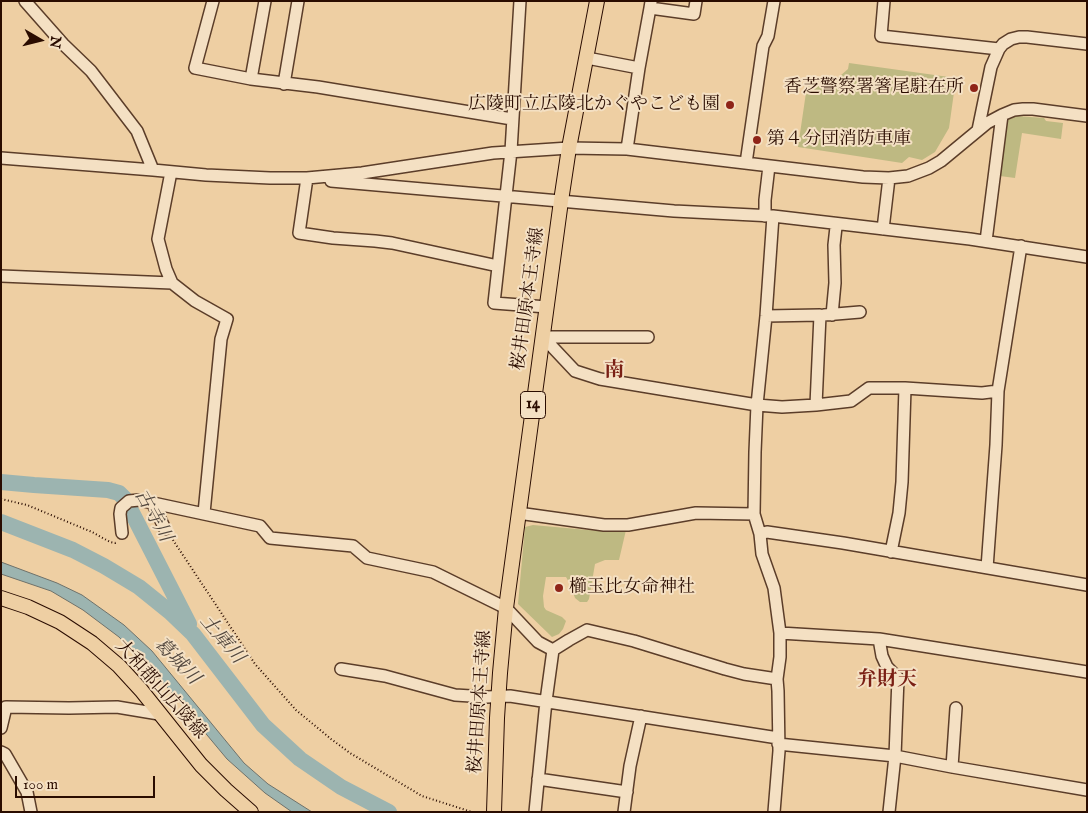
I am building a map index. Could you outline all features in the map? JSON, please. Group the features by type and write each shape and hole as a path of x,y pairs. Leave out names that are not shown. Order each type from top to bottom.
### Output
{"main road":[{"name":"桜井田原本王寺線","path":"494,812 498,696 506,608 518,513 569,148 597,1"},
{"name":"大和郡山広陵線","path":"1,598 60,622 92,643 141,690 201,765 251,812"}],"street":[{"path":"25,1 63,44 91,71 137,132 153,170"},
{"path":"213,1 195,68 251,79 318,87 512,119"},
{"path":"251,79 265,1"},
{"path":"284,84 298,1"},
{"path":"520,1 511,151 494,303 547,307"},
{"path":"627,149 651,4 694,14 696,1"},
{"path":"746,163 763,46 768,36 774,1"},
{"path":"884,1 881,36 999,49"},
{"path":"978,130 988,78 994,58 1003,44 1010,39 1027,37 1087,44"},
{"path":"587,58 639,68"},
{"path":"1,158 206,175 307,178 362,173 493,152 569,148 627,149 862,177 890,178 908,176 929,168 941,161 987,123 1014,110 1033,109 1087,116"},
{"path":"986,241 1002,115"},
{"path":"768,166 765,200 769,216 766,316 757,405 754,514 760,534 762,554 774,588 780,633 780,657 777,679 779,750 774,812"},
{"path":"171,172 158,239 166,269 172,283 195,301 227,319 221,340 204,513"},
{"path":"307,178 349,184 683,211 769,216 986,241 1087,257"},
{"path":"307,178 299,233 392,243 498,266"},
{"path":"882,229 890,178"},
{"path":"816,405 826,315 834,283 835,224"},
{"path":"987,568 998,392 1021,246"},
{"path":"1,276 172,283"},
{"path":"766,316 826,315 860,312"},
{"path":"543,337 575,371 600,379 757,405 782,407 851,401 869,388 998,392"},
{"path":"543,337 648,337"},
{"path":"891,552 899,513 902,482 905,388"},
{"path":"122,533 121,508 125,503 134,500 152,502 260,526 270,538 353,546 368,558 433,572 506,608 538,642 553,650"},
{"path":"152,502 166,529"},
{"path":"518,513 604,525 628,525 696,513 754,514"},
{"path":"760,534 767,532 843,543 1087,585"},
{"path":"553,650 587,630 634,641 735,672 777,679"},
{"path":"780,633 879,639 1087,672"},
{"path":"879,639 882,656 887,667 898,678 895,756 889,812"},
{"path":"535,812 553,650"},
{"path":"341,669 386,676 455,695 510,696 546,701 778,741 895,756 1087,790"},
{"path":"1,728 4,706 117,707 159,714"},
{"path":"952,767 956,708"},
{"path":"624,812 630,766 641,716"},
{"path":"1,752 5,754 27,792 31,812"},
{"path":"538,778 627,792"}],"path":[{"path":"1,499 27,505 48,513 110,542 119,542 122,538 122,533"},
{"path":"166,529 255,664 296,710 350,753 422,796 472,812"}],"shaded area":[{"path":"849,63 956,78 949,128 935,152 922,160 909,157 902,163 798,147 808,79 833,82 848,69"},
{"path":"1017,116 1044,118 1046,121 1063,123 1061,139 1022,133 1015,178 1000,176 1003,122"},
{"path":"533,525 599,531 626,530 619,560 605,560 595,564 587,602 580,602 575,598 566,577 546,577 543,596 544,607 566,621 559,634 552,637 518,604 525,527"}],"water":[{"path":"1,562 57,583 82,595 124,625 152,651 244,763 268,784 312,812 292,812 265,793 227,759 167,687 119,637 83,610 51,591 1,574"}],"waterway":[{"name":"古寺川","path":"1,482 108,490 119,493 125,499 189,624"},
{"name":"土庫川","path":"1,522 73,550 139,587 193,634 263,725 300,759 341,787 389,812"}],"place":[{"name":"香芝警察署箸尾駐在所","path":"974,88"},
{"name":"広陵町立広陵北かぐやこども園","path":"730,105"},
{"name":"第４分団消防車庫","path":"757,140"},
{"name":"櫛玉比女命神社","path":"559,588"}],"district":[{"name":"南","path":"614,372"},
{"name":"弁財天","path":"887,681"}],"water label":[{"name":"葛城川","path":"176,662"}]}
